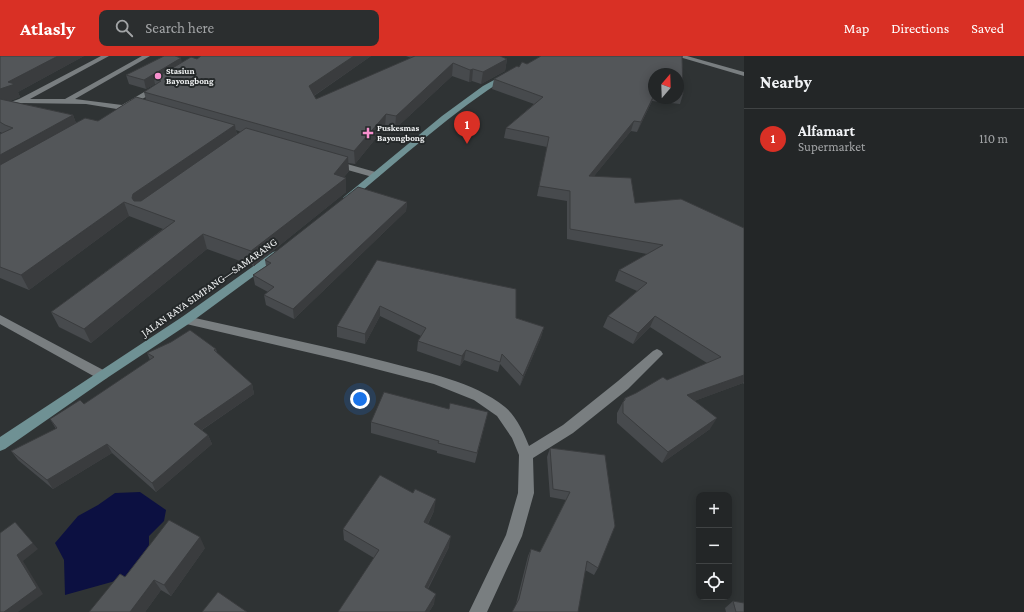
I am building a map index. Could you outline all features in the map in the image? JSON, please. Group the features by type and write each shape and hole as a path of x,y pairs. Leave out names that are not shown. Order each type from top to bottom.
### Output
{"main road":[{"path":"340,204 451,112 484,88 516,70"},
{"name":"JALAN RAYA SIMPANG—SAMARANG","path":"0,445 102,375 186,320 263,266 287,247"}],"street":[{"path":"0,109 20,101 106,56"},
{"path":"66,101 147,56"},
{"path":"679,56 744,74"},
{"path":"110,116 165,84"},
{"path":"20,101 86,102 146,108"},
{"path":"323,160 376,175"},
{"path":"0,319 102,375"},
{"path":"186,320 345,356 436,380 479,396 502,412 518,435 526,455 526,493 514,536 478,612"},
{"path":"526,455 568,429 623,385 657,354"}],"shaded area":[{"path":"140,492 166,510 164,521 149,536 149,545 140,565 126,578 65,595 64,560 55,543 78,516 98,505 115,493"}],"building":[{"path":"0,56 58,56 8,82 15,84 0,89"},
{"path":"164,56 175,56 181,58 144,80 126,75"},
{"path":"201,56 354,56 309,86 316,99 415,56 500,56 507,59 483,72 473,69 470,70 453,63 396,116 386,114 354,151 144,92 161,81 154,79 191,57 197,59"},
{"path":"541,56 682,56 682,68 648,68 648,104 650,104 641,122 634,121 589,176 631,178 635,203 681,199 744,228 744,375 687,395 717,418 668,452 623,413 623,402 625,398 663,377 667,380 721,357 655,316 638,333 608,316 647,283 619,270 663,245 570,229 570,191 539,186 549,137 506,128 543,97 494,79 517,66 519,67 522,62 527,64"},
{"path":"136,97 235,125 133,194 132,198 134,201 141,201 246,128 348,157 334,174 346,178 251,251 203,234 84,329 51,312 175,221 124,202 21,275 0,267 0,165 85,118 98,121"},
{"path":"0,99 73,115 0,155 0,134 13,128 0,122"},
{"path":"358,187 407,202 293,309 264,295 274,287 253,275 271,263 265,260"},
{"path":"377,260 516,289 516,318 544,327 523,376 502,354 500,362 466,350 462,356 418,341 426,328 380,306 365,334 337,326"},
{"path":"190,330 216,349 214,350 252,384 194,424 208,435 152,483 107,444 47,480 11,451 57,428 50,419 80,400 84,404 154,357 147,353 171,342"},
{"path":"384,392 449,409 450,403 488,412 477,453 438,443 439,441 371,422"},
{"path":"550,448 605,455 615,526 598,568 587,561 578,612 512,612 519,599 531,549 540,552 570,492 553,489"},
{"path":"380,475 413,493 415,489 436,499 424,522 451,536 425,587 436,594 425,612 338,612 379,550 343,529"},
{"path":"169,520 200,537 164,585 154,580 130,612 89,612 120,574 125,577"},
{"path":"15,522 33,543 17,555 37,588 4,612 0,612 0,533"},
{"path":"218,592 247,612 202,612"},
{"path":"733,601 744,603 744,612 736,612"}],"place":[{"name":"Stasiun Bayongbong","path":"158,76"},
{"name":"Puskesmas Bayongbong","path":"368,133"},
{"name":"Alfamart","path":"467,144"}]}
